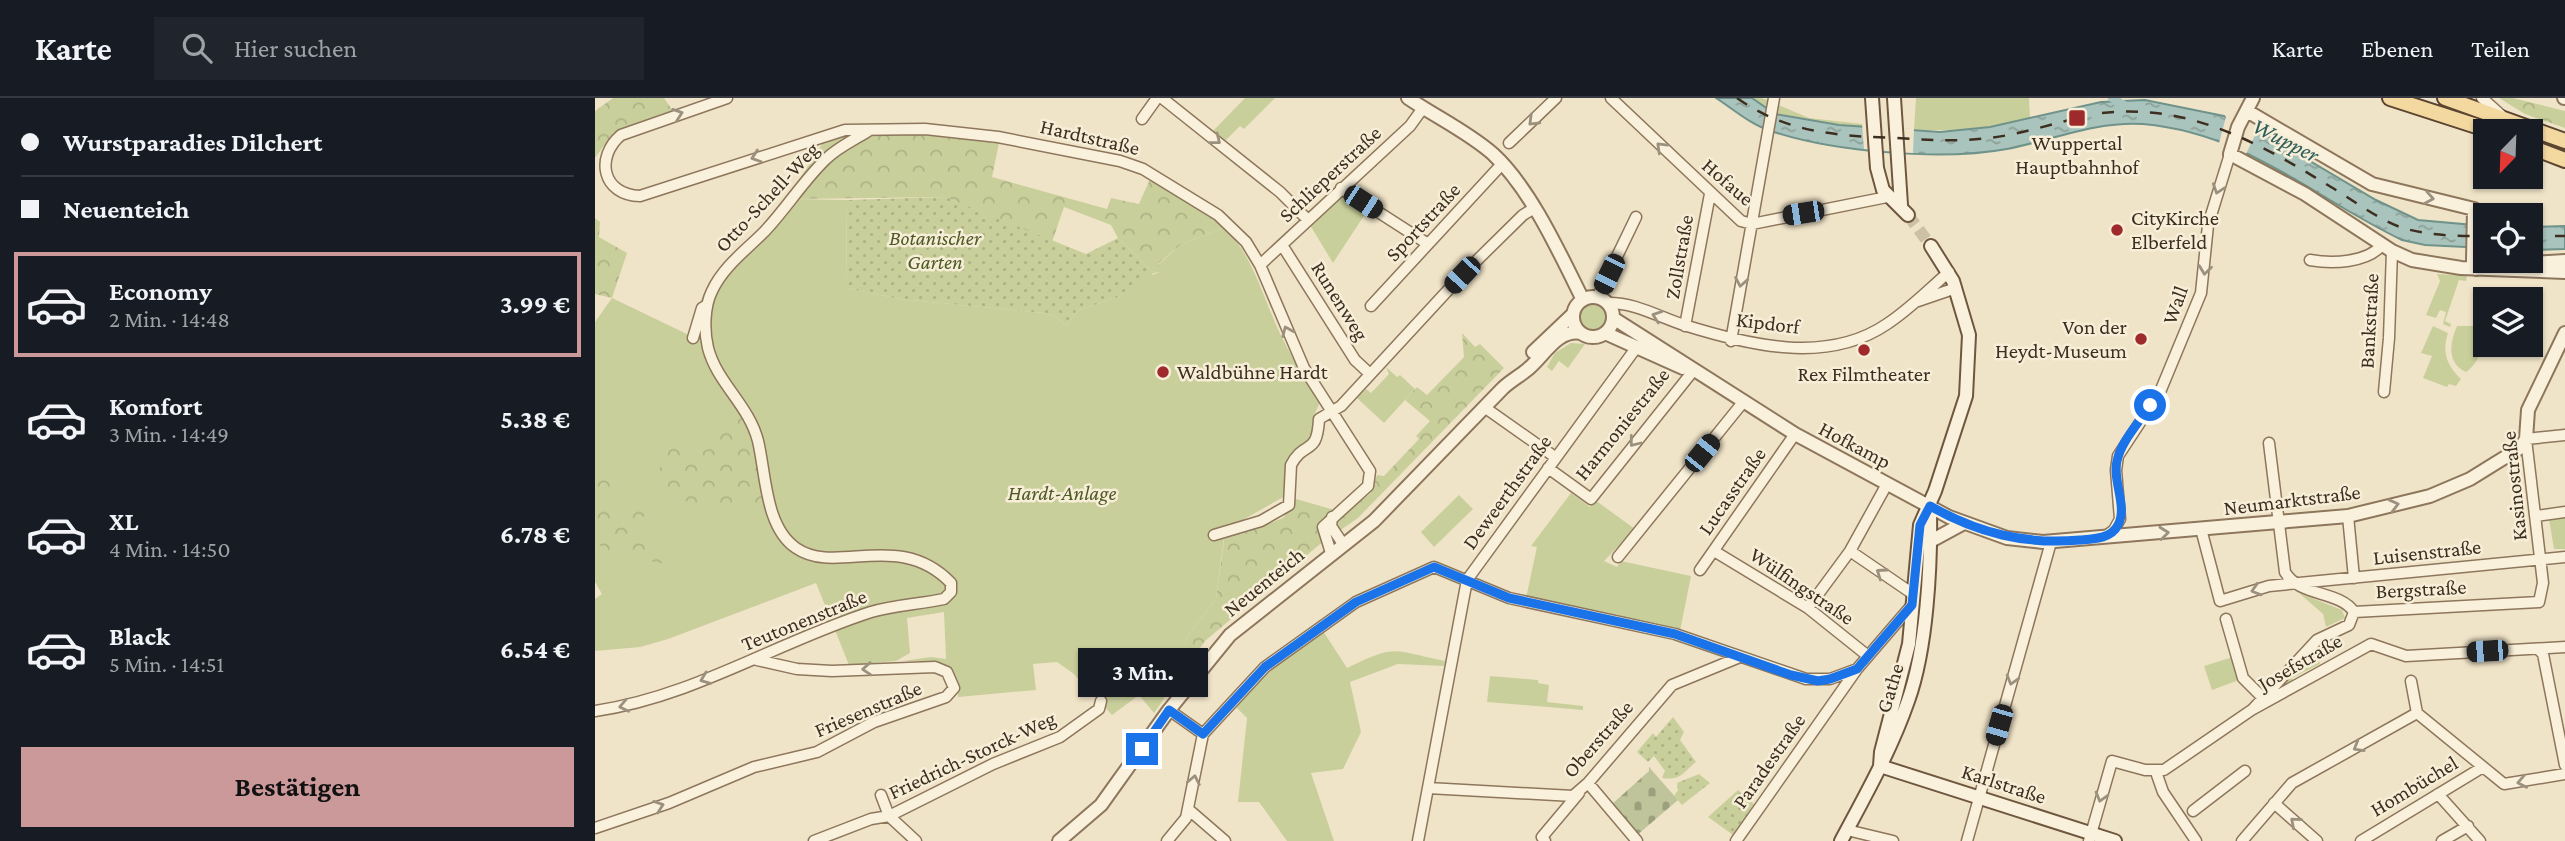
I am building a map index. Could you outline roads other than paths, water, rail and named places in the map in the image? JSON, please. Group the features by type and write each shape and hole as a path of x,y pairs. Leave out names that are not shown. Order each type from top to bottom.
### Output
{"main road":[{"path":"2390,98 2473,125"},
{"path":"2445,98 2504,118"},
{"path":"2543,135 2565,141"},
{"path":"2543,152 2565,160"}],"street":[{"path":"600,178 606,152 621,135 727,98"},
{"path":"1142,120 1157,98"},
{"path":"1162,98 1280,192 1308,220"},
{"path":"1408,98 1499,160 1533,209 1583,300"},
{"name":"Sportstraße","path":"1371,306 1428,244 1499,160 1508,145 1556,98"},
{"name":"Hofaue","path":"1611,98 1734,217 1752,224 1887,197"},
{"path":"1872,98 1879,178 1887,197 1905,210 1897,152 1894,98"},
{"name":"Wall","path":"2099,539 2114,530 2120,519 2116,470 2118,456 2159,392 2201,293 2208,225 2230,152 2253,98"},
{"path":"2482,98 2504,118"},
{"path":"1731,341 1773,100"},
{"name":"Schlieperstraße","path":"1260,265 1409,126 1423,108"},
{"path":"2245,114 2386,190 2469,206 2473,209"},
{"name":"Hardtstraße","path":"600,178 625,194 640,196 816,137 845,130 929,129 998,137 1120,161 1163,180 1218,215 1246,242 1260,265 1304,368 1370,471 1368,486 1332,516"},
{"name":"Otto-Schell-Weg","path":"766,483 753,424 710,355 706,328 707,305 711,293 727,268 765,231 825,159 871,130"},
{"path":"2230,152 2305,194 2387,248 2412,260 2450,265 2473,261"},
{"path":"1341,188 1428,244"},
{"name":"Zollstraße","path":"1685,326 1710,194"},
{"path":"1214,535 1261,521 1289,505 1292,463 1316,441 1320,432 1318,421 1341,406 1462,275 1523,215 1533,209"},
{"path":"1602,301 1636,217"},
{"name":"Runenweg","path":"1282,245 1355,360 1370,374"},
{"path":"1930,506 1966,396 1969,335 1956,288 1949,272 1931,246"},
{"path":"2310,260 2324,263 2364,257 2387,248"},
{"name":"Bankstraße","path":"2384,392 2387,248"},
{"path":"2543,261 2565,261"},
{"path":"2543,270 2565,272"},
{"path":"2543,271 2565,281"},
{"name":"Kipdorf","path":"1602,301 1630,305 1731,341 1792,347 1840,344 1886,326 1918,302 1949,272"},
{"name":"Kipdorf","path":"1918,302 1956,288"},
{"path":"1583,300 1602,301"},
{"path":"1583,300 1573,314 1576,327 1581,333 1591,337 1605,333 1612,318 1602,301"},
{"name":"Otto-Schell-Weg","path":"693,338 702,308 707,305"},
{"name":"Neuenteich","path":"1059,841 1101,805 1169,710 1230,635 1389,507 1517,374 1547,337 1573,314"},
{"name":"Hofkamp","path":"1612,318 1639,343 1671,364 1693,370 1795,434 1930,506 1964,523 2007,538 2051,542"},
{"name":"Neuenteich","path":"1517,374 1527,370 1559,338 1574,332 1581,333"},
{"name":"Hofkamp","path":"1605,333 1639,343"},
{"name":"Kasinostraße","path":"2541,560 2526,439 2528,411 2551,369 2565,333"},
{"name":"Deweerthstraße","path":"1418,841 1467,580 1639,343"},
{"name":"Harmoniestraße","path":"1548,468 1591,499 1693,370"},
{"path":"1618,556 1744,401"},
{"path":"1484,407 1555,457"},
{"name":"Lucasstraße","path":"1700,570 1795,434"},
{"path":"2526,439 2565,435"},
{"name":"Neumarktstraße","path":"2051,542 2348,516 2430,496 2470,479 2512,455 2526,439"},
{"path":"2269,443 2285,572 2294,583 2346,604 2354,612"},
{"name":"Teutonenstraße","path":"595,711 653,699 757,660 871,612 944,599 950,595 952,587 935,571 898,555 873,553 822,557 799,551 780,531 766,483"},
{"path":"1808,608 1850,551 1887,484"},
{"name":"Gathe","path":"1880,766 1881,752 1902,679 1916,594 1929,542 1930,506"},
{"name":"Gathe","path":"1844,836 1880,766 1909,699 1921,644 1916,594 1920,525 1930,506"},
{"path":"2536,516 2565,512"},
{"path":"1332,516 1331,526 1343,544"},
{"path":"1331,552 1323,527 1332,516"},
{"path":"2348,516 2354,578"},
{"path":"1929,542 1964,523"},
{"name":"Luisenstraße","path":"2201,529 2220,601 2269,586 2565,557"},
{"path":"1966,841 2051,542"},
{"name":"Wülfingstraße","path":"1714,551 1808,608 1868,656"},
{"path":"1850,551 1916,594"},
{"name":"Bergstraße","path":"2157,772 2253,709 2317,639 2349,625 2354,612 2535,603 2541,599 2543,589 2541,560"},
{"path":"1167,841 1186,818 1203,734 1265,667 1356,602 1434,567 1509,598 1675,634 1818,681 1857,669"},
{"name":"Paradestraße","path":"1736,841 1857,669 1916,594"},
{"path":"2226,620 2243,678 2262,697"},
{"name":"Josefstraße","path":"2253,709 2366,646 2374,645 2406,656 2538,649"},
{"path":"2538,649 2565,647"},
{"path":"2538,649 2543,654 2565,765"},
{"name":"Oberstraße","path":"1428,788 1573,796 1580,793 1672,685 1740,657"},
{"name":"Friesenstraße","path":"595,828 669,803 754,767 817,752 874,722 946,697 954,688 951,676 935,667 832,671 797,669 757,660"},
{"path":"2411,681 2417,713 2483,767"},
{"name":"Friedrich-Storck-Weg","path":"814,841 871,819 889,816 993,764 1060,737 1099,709 1101,701"},
{"path":"1169,710 1203,734"},
{"path":"2242,841 2292,783 2417,713"},
{"path":"2090,837 2112,761 2157,772 2163,792 2186,816 2196,841"},
{"name":"Karlstraße","path":"1880,766 1979,796 2090,837 2115,841"},
{"name":"Hombüchel","path":"2361,841 2483,767 2509,785 2565,774"},
{"path":"2186,816 2245,771"},
{"path":"1588,783 1637,841"},
{"path":"1545,841 1542,837 1580,793"},
{"path":"2438,794 2480,841"},
{"path":"881,795 889,816 916,841"},
{"path":"2274,803 2317,841"},
{"path":"1188,809 1226,841"},
{"path":"2442,841 2468,826"},
{"path":"1420,830 1425,841"},
{"path":"1844,836 1893,841"}],"water":[{"path":"1716,98 1752,98 1775,114 1839,125 1940,132 1990,127 2101,102 2145,100 2224,116 2259,131 2376,200 2418,220 2473,225 2473,247 2425,245 2402,240 2247,153 2180,130 2143,124 2108,125 2007,149 1980,153 1920,154 1825,144 1771,131 1749,121"},
{"path":"2565,226 2565,249 2543,250 2543,227"}],"waterway":[{"path":"2112,98 2128,107"}],"tunnel":[{"path":"1908,215 1931,246"}],"railway":[{"path":"1737,98 1774,119 1794,126 1833,134 1875,137 1976,139 2010,135 2077,118"},
{"path":"2102,113 2164,114 2194,120 2277,155 2373,214 2400,227 2432,234 2473,236"},
{"path":"2543,236 2565,236"}],"place":[{"name":"Wuppertal Hauptbahnhof","path":"2077,118"},
{"name":"CityKirche Elberfeld","path":"2117,230"},
{"name":"Von der Heydt-Museum","path":"2141,339"},
{"name":"Rex Filmtheater","path":"1864,350"},
{"name":"Waldbühne Hardt","path":"1163,372"}],"water label":[{"name":"Wupper","path":"2286,140"}],"park label":[{"name":"Botanischer Garten","path":"935,250"},
{"name":"Hardt-Anlage","path":"1062,493"}]}
